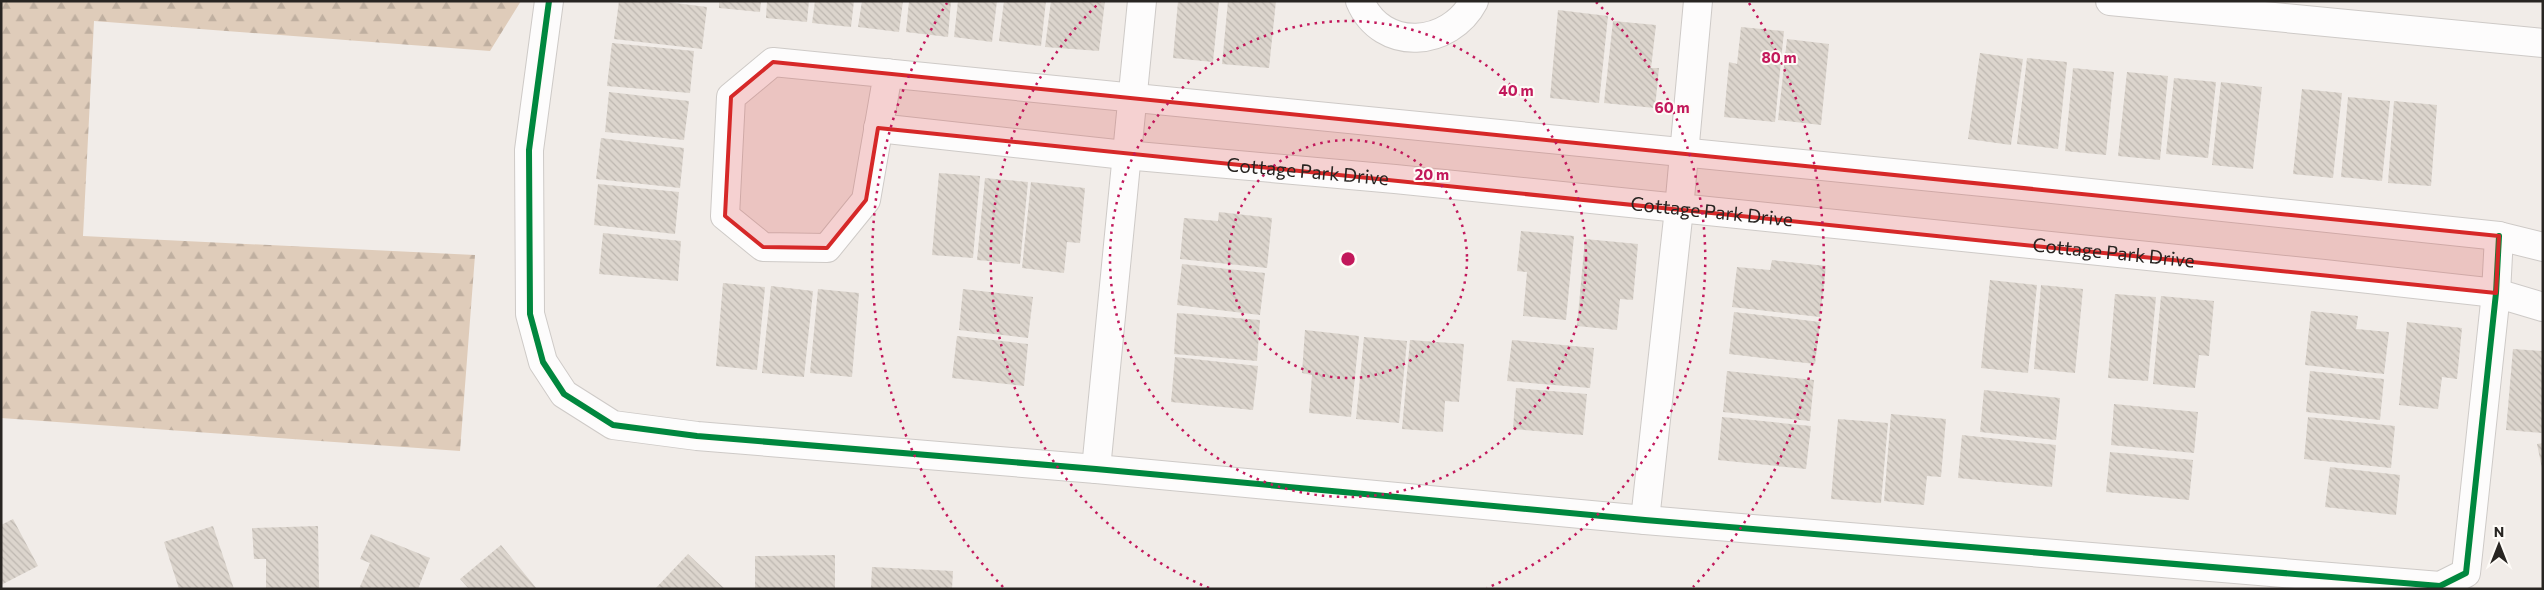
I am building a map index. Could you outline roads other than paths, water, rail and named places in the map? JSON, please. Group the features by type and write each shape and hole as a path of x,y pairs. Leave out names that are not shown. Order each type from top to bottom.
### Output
{"street":[{"path":"549,1 529,150 530,314 543,362 564,394 613,425 697,436 1096,469 1645,520 2440,586 2466,573 2496,293 2499,236"},
{"path":"1096,469 1125,156 1142,1"},
{"path":"1360,1 1373,20 1390,33 1411,39 1432,37 1452,28 1468,14 1474,1"},
{"path":"1645,520 1679,209 1698,1"},
{"path":"2110,1 2543,43"},
{"path":"888,73 866,200 827,248 763,246 725,216 731,97 773,62 1132,95 2499,236 2543,247"},
{"name":"Cottage Park Drive","path":"878,128 1125,156 1394,179 2496,293 2543,307"}]}
